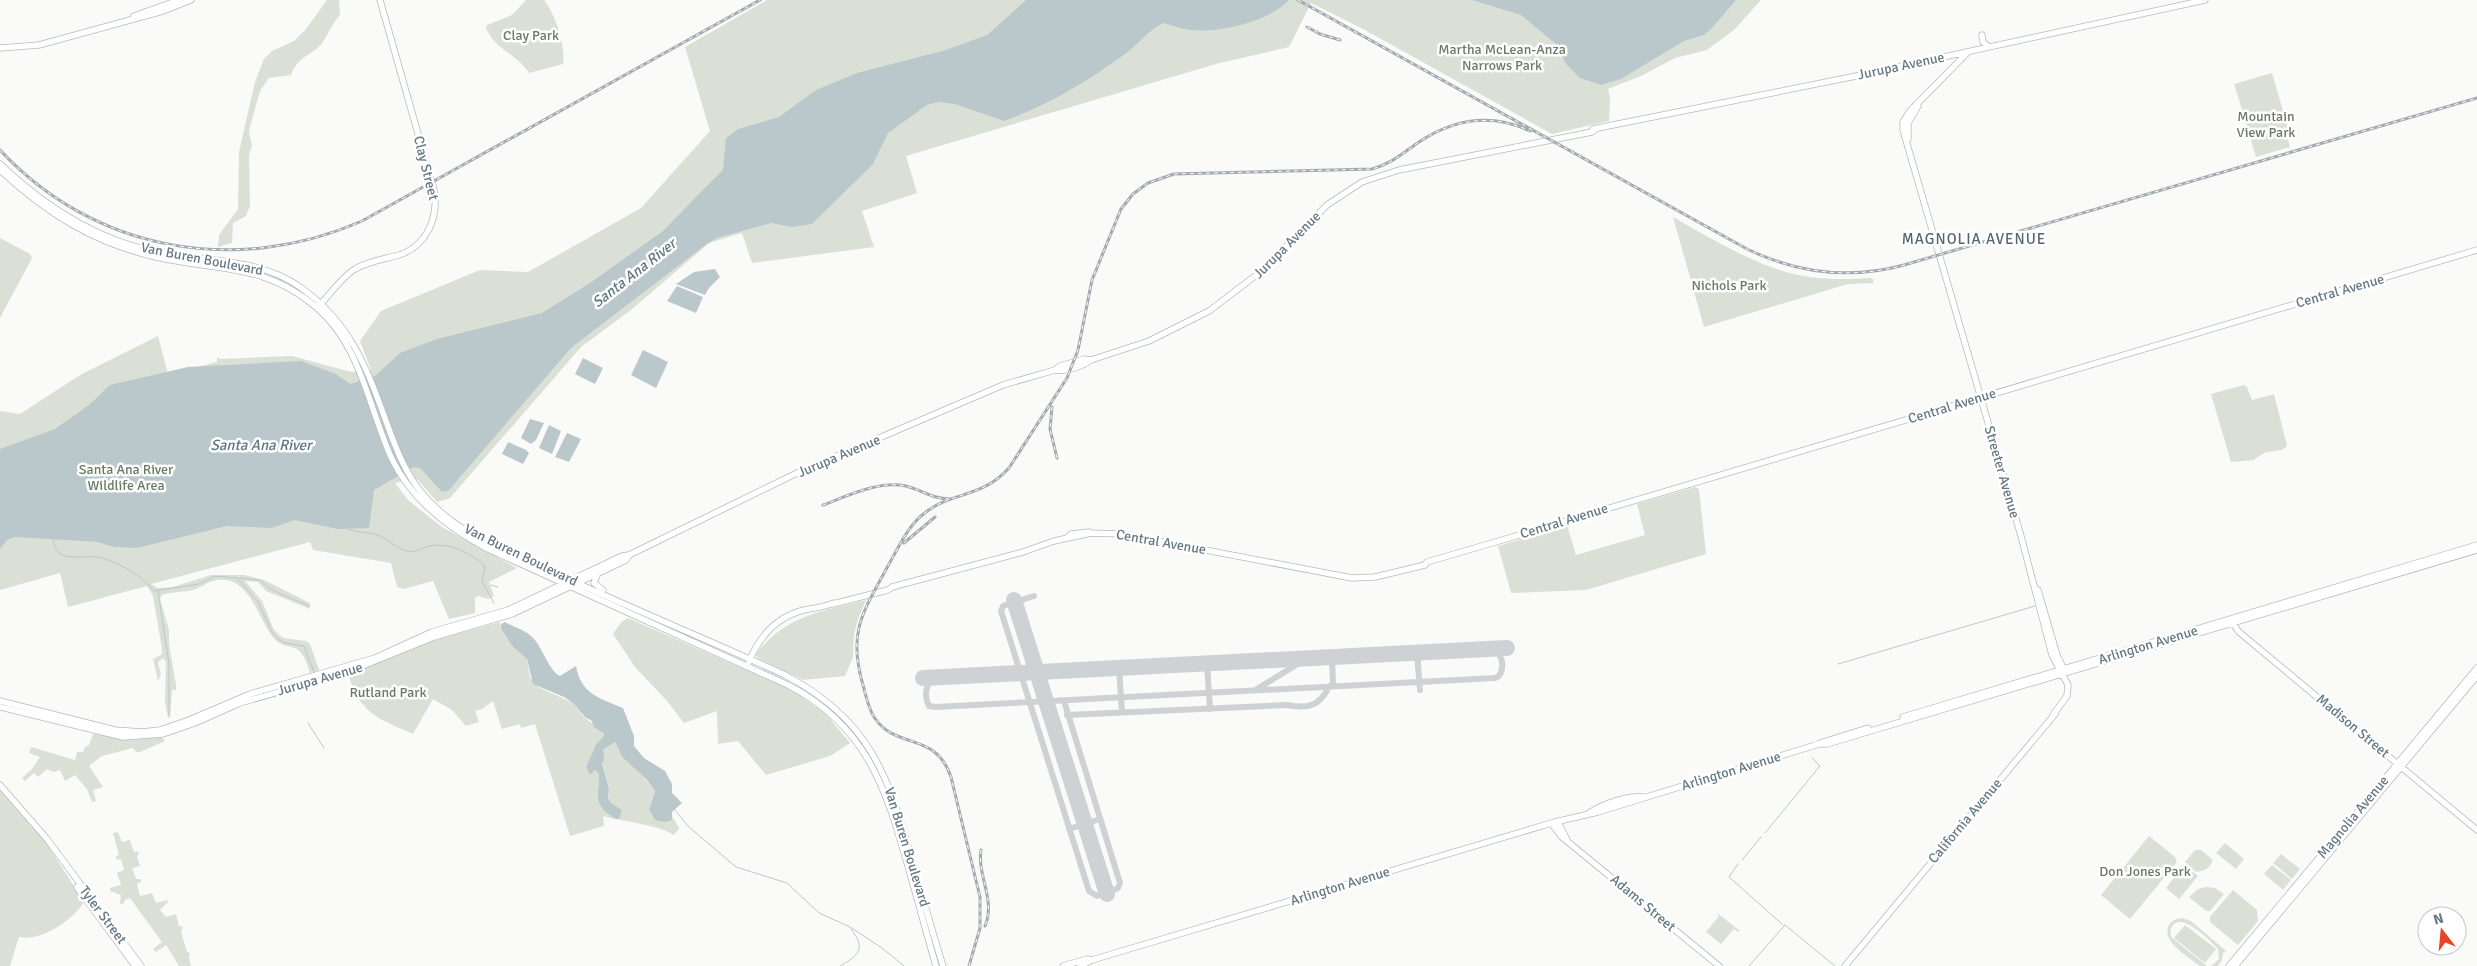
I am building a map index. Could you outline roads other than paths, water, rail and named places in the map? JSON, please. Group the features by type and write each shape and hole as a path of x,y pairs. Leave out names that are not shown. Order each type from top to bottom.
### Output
{"main road":[{"path":"0,48 39,45 130,18 179,0"},
{"path":"130,18 163,11 191,0"},
{"name":"Clay Street","path":"320,306 357,268 400,254 415,246 428,233 434,218 434,190 380,0"},
{"name":"Jurupa Avenue","path":"0,701 115,730 155,730 189,720 250,694 366,660 437,630 514,610 622,556 629,555 797,474 1003,386 1055,370 1061,371 1086,364 1091,360 1149,341 1209,311 1258,275 1327,205 1352,187 1383,174 1583,134 1596,129 2205,0"},
{"path":"1982,35 1984,42 1989,47"},
{"path":"1952,55 1957,64 1969,51"},
{"name":"Streeter Avenue","path":"1957,64 1919,104 1905,122 1904,135 2035,588 2038,590 2063,672"},
{"name":"Van Buren Boulevard","path":"0,164 56,210 109,237 142,248 266,270 298,285 348,333 370,376 411,483 456,524 571,583 795,689 815,702 841,726 867,757 888,800 936,966"},
{"name":"Van Buren Boulevard","path":"0,170 49,212 99,238 140,253 247,271 266,276 320,306 348,348 363,379 391,456 429,508 458,532 539,572 613,599 750,659 791,678 821,697 848,722 872,752 895,798 942,966"},
{"path":"49,212 56,210"},
{"name":"Central Avenue","path":"747,666 762,639 786,622 812,610 870,591 892,587 1006,555 1008,552 1067,538 1077,533 1132,535 1348,576 1379,575 1400,570 1405,571 1427,562 2477,250"},
{"name":"Arlington Avenue","path":"2232,622 2477,546"},
{"name":"Arlington Avenue","path":"1080,966 1092,960 1588,813 1596,808 1628,799 1644,797 1818,744 1825,740 2477,550"},
{"name":"Jurupa Avenue","path":"0,707 113,736 133,738 157,736 184,728 240,703 345,673 434,637 488,621 519,608 549,592 626,560 629,555"},
{"path":"539,572 551,583 549,592"},
{"path":"598,573 595,585 612,594 613,599"},
{"name":"Madison Street","path":"2232,622 2239,632 2477,830"},
{"name":"Magnolia Avenue","path":"2235,966 2477,668"},
{"name":"California Avenue","path":"1845,966 2053,716 2066,703 2072,692 2063,672"},
{"name":"Magnolia Avenue","path":"2229,966 2477,676"},
{"name":"Tyler Street","path":"0,785 47,839 141,966"},
{"name":"Adams Street","path":"1555,822 1556,832 1719,966"},
{"name":"Tyler Street","path":"64,864 70,877 135,966"},
{"name":"Arlington Avenue","path":"1063,966 1087,959 1092,960"}],"water":[{"name":"Santa Ana River","path":"1026,0 1289,0 1280,8 1257,20 1229,28 1190,30 1163,23 1125,54 1082,83 1036,108 1004,121 955,104 938,102 927,105 888,133 873,164 812,224 792,227 771,223 717,238 571,348 449,490 442,492 421,469 414,467 374,490 369,528 338,529 294,520 272,528 227,526 137,548 114,547 98,542 15,537 7,540 0,549 0,449 55,429 89,405 110,385 188,367 301,361 336,374 350,384 375,376 400,353 437,339 542,313 590,283 663,231 723,170 726,138 738,129 779,117 816,90 857,73 946,50 987,35"},
{"path":"1472,0 1736,0 1704,35 1684,41 1621,79 1601,85 1580,78 1566,64 1556,44 1521,15"},
{"path":"715,269 720,277 705,295 676,284 694,272"},
{"path":"677,286 703,297 696,313 667,301"},
{"path":"643,350 668,362 656,388 631,375"},
{"path":"583,358 603,368 595,384 575,374"},
{"path":"530,419 544,423 536,440 531,444 521,438"},
{"path":"549,425 561,431 552,454 539,448"},
{"path":"567,433 581,439 569,462 555,457"},
{"path":"508,442 529,453 523,464 502,454"},
{"path":"505,622 530,635 540,647 549,664 560,676 576,666 582,683 592,694 623,708 634,736 634,746 644,758 665,771 672,784 672,793 682,803 672,812 672,820 665,822 655,820 649,810 655,791 646,779 622,757 615,742 603,750 604,760 602,764 609,788 608,798 611,803 622,810 619,819 615,819 603,809 598,800 599,774 595,770 590,775 586,767 596,744 604,736 603,733 594,727 591,720 586,718 573,703 564,697 533,684 527,659 513,647 501,629 501,624"}],"waterway":[{"path":"346,528 380,536 407,551 416,551 437,545 452,547 466,553 485,566 482,581 494,603"},
{"path":"53,539 60,554 73,557 105,559 138,576 154,591 199,584 215,576 237,578 258,602 272,632 278,639 285,643 304,646 314,672"},
{"path":"239,578 260,580 270,589 309,606"},
{"path":"491,585 498,587"},
{"path":"158,591 169,664 169,715"},
{"path":"1838,664 2035,606"},
{"path":"308,723 324,748"},
{"path":"1765,833 1820,766 1812,758"},
{"path":"674,809 689,827 736,867 787,883 819,913 850,927 882,948 904,966"},
{"path":"1742,860 1761,837"},
{"path":"1738,864 1729,877 1783,925"},
{"path":"1749,966 1785,925 1835,966"},
{"path":"840,966 852,959 858,951 859,942 851,929"}],"railway":[{"path":"0,150 38,185 79,212 123,232 169,244 217,250 266,247 314,238 362,221 760,0"},
{"path":"1298,0 1747,249 1785,264 1824,272 1863,272 1884,270 1904,265 2477,98"},
{"path":"1307,27 1320,34 1340,40"},
{"path":"969,966 980,928 980,897 951,777 944,762 935,753 925,746 893,734 874,717 867,701 858,666 858,635 872,595 909,529 920,517 936,505 978,490 999,478 1009,468 1067,378 1078,350 1092,280 1121,209 1133,194 1148,183 1174,174 1372,169 1391,161 1432,134 1459,124 1473,121 1502,122 1530,131"},
{"path":"1052,407 1050,429 1057,458"},
{"path":"823,505 853,493 885,485 906,486 932,496 950,499"},
{"path":"904,543 935,517"},
{"path":"981,850 981,869 988,897 988,916 985,926"}],"district":[{"name":"MAGNOLIA AVENUE","path":"1974,239"}],"park label":[{"name":"Clay Park","path":"531,35"},
{"name":"Martha McLean-Anza Narrows Park","path":"1502,58"},
{"name":"Mountain View Park","path":"2266,124"},
{"name":"Nichols Park","path":"1729,285"},
{"name":"Santa Ana River Wildlife Area","path":"126,478"},
{"name":"Rutland Park","path":"388,692"},
{"name":"Don Jones Park","path":"2145,871"}]}
